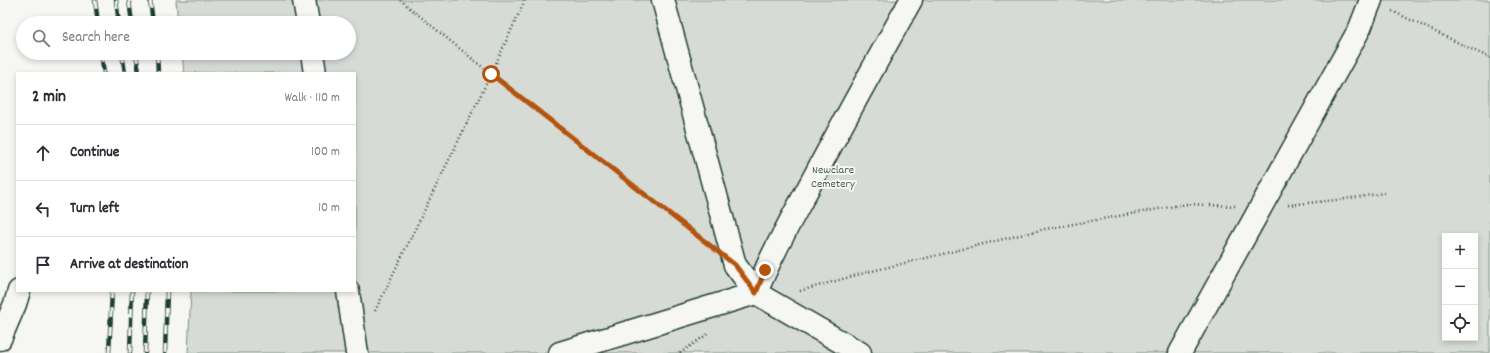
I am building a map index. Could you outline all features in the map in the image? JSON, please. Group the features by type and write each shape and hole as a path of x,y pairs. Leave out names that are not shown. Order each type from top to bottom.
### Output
{"lane":[{"path":"304,0 307,16"},
{"path":"663,0 735,265 762,297 860,353"},
{"path":"762,297 765,270 911,0"},
{"path":"1180,353 1360,28 1371,1"},
{"path":"313,60 315,72"},
{"path":"0,339 19,292"},
{"path":"348,292 357,353"},
{"path":"560,353 762,297"}],"path":[{"path":"400,0 491,74 704,241"},
{"path":"374,314 491,74 525,0"},
{"path":"1371,1 1490,58"},
{"path":"762,297 1052,227 1187,204 1261,207 1345,199 1384,193"},
{"path":"680,353 700,338 714,330"}],"green space":[{"name":"Newclare Cemetery","path":"176,0 1490,0 1490,353 188,353 191,292 356,292 356,72 184,72 183,60 356,60 356,16 177,16"}],"railway":[{"path":"95,0 97,16"},
{"path":"116,0 118,16"},
{"path":"129,0 131,16"},
{"path":"150,0 152,16"},
{"path":"102,60 104,72"},
{"path":"123,60 125,72"},
{"path":"137,60 139,72"},
{"path":"157,60 158,72"},
{"path":"109,353 112,292"},
{"path":"130,353 132,292"},
{"path":"145,353 147,292"},
{"path":"165,353 167,292"}],"route":[{"path":"491,74 735,265 756,293 765,270"}]}
